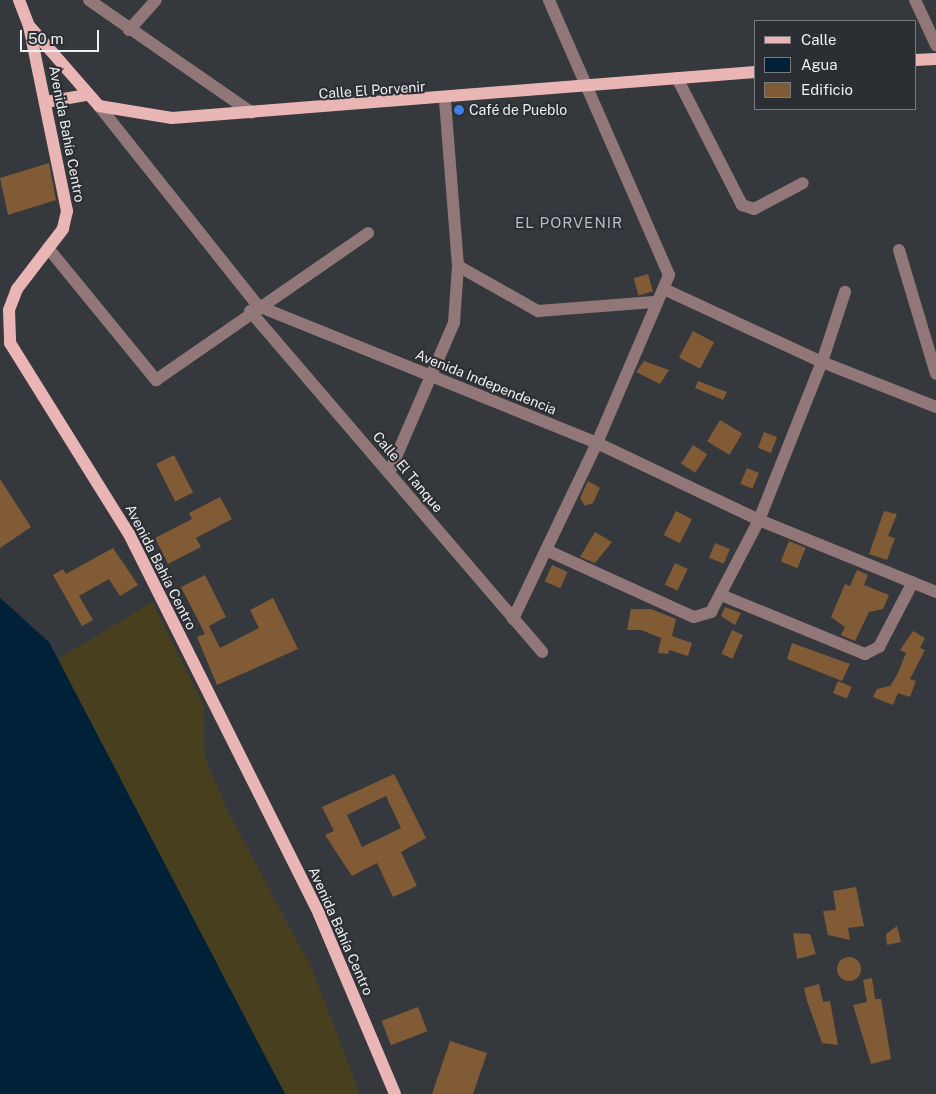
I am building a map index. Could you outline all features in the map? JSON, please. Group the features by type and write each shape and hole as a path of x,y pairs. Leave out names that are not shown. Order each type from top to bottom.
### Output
{"main road":[{"name":"Avenida Bahía Centro","path":"19,0 29,26 67,196 63,229 17,289 8,310 10,343 130,534 319,914 395,1094"},
{"name":"Calle El Porvenir","path":"29,26 85,95 99,106 172,118 445,100 588,84 754,72"},
{"path":"916,60 936,59"},
{"path":"46,102 85,95"}],"street":[{"path":"89,0 129,30 252,113"},
{"path":"129,30 156,0"},
{"path":"513,619 598,443 654,302 666,290 669,275 663,257 588,84 549,0"},
{"path":"915,0 936,45"},
{"path":"677,78 742,205 754,209 803,182"},
{"path":"389,473 433,377 454,323 458,266 445,100"},
{"name":"Avenida Independencia","path":"99,106 254,308 598,443 758,520 936,592"},
{"path":"48,248 156,380 254,308 368,233"},
{"path":"899,250 936,374"},
{"path":"458,266 538,311 654,302"},
{"path":"666,290 822,362 936,407"},
{"path":"546,550 694,617 711,612 758,520 822,362 845,292"},
{"name":"Calle El Tanque","path":"254,308 389,473 542,652"},
{"path":"721,595 864,654 879,647 913,582"}],"sand":[{"path":"152,602 203,703 205,758 229,813 313,971 360,1094 272,1094 58,659"}],"water":[{"path":"0,598 49,642 285,1094 0,1094"}],"building":[{"path":"49,163 56,200 8,215 0,178"},
{"path":"648,274 653,291 639,295 634,278"},
{"path":"693,331 714,342 700,369 679,357"},
{"path":"644,361 669,370 660,384 636,372"},
{"path":"698,381 727,392 723,400 695,388"},
{"path":"720,420 742,433 729,455 707,441"},
{"path":"764,432 777,437 771,453 758,448"},
{"path":"693,445 707,454 695,473 681,463"},
{"path":"174,455 193,492 175,502 156,464"},
{"path":"747,468 759,473 752,489 740,484"},
{"path":"0,479 31,527 0,548"},
{"path":"588,481 600,488 593,503 585,506 580,498"},
{"path":"220,497 232,519 196,538 201,547 168,564 155,538 192,519 189,513"},
{"path":"676,511 692,519 680,543 664,535"},
{"path":"884,511 897,514 888,536 895,538 887,560 869,554"},
{"path":"595,532 612,542 595,563 580,557"},
{"path":"789,541 806,548 797,568 781,561"},
{"path":"715,543 730,549 724,564 709,558"},
{"path":"113,548 138,585 120,596 109,579 79,596 93,620 82,626 53,575 63,569 66,574"},
{"path":"675,563 688,569 678,591 665,585"},
{"path":"552,565 568,572 560,588 545,581"},
{"path":"857,570 868,575 864,585 889,595 883,609 869,612 855,641 841,635 845,627 831,617 845,584 850,586"},
{"path":"205,575 226,617 209,626 220,648 259,628 250,610 273,598 298,649 217,685 197,637 205,634 181,587"},
{"path":"725,607 741,613 735,625 721,616"},
{"path":"631,609 651,609 676,619 672,636 692,643 688,656 669,650 668,654 658,653 661,638 641,630 627,630"},
{"path":"732,630 743,635 732,659 721,654"},
{"path":"913,631 925,638 920,648 925,650 910,679 916,681 910,697 898,693 893,705 873,697 877,689 890,686 897,675 906,653 900,650"},
{"path":"792,643 850,664 842,681 787,659"},
{"path":"838,681 852,687 847,699 833,693"},
{"path":"394,774 426,838 401,852 417,886 393,897 377,863 352,876 325,835 334,831 322,807","holes":["386,796 401,828 362,847 347,815"]},
{"path":"856,887 864,926 848,928 850,940 828,935 823,911 836,910 833,891"},
{"path":"897,926 901,942 887,945 886,934"},
{"path":"793,933 810,934 816,954 797,959"},
{"path":"849,957 857,961 861,969 857,977 849,981 841,977 837,969 841,961"},
{"path":"872,978 875,999 881,999 891,1059 871,1064 853,1005 867,1002 863,980"},
{"path":"819,984 823,1002 830,1001 838,1045 822,1043 807,1001 804,988"},
{"path":"418,1007 427,1031 391,1045 382,1021"},
{"path":"450,1041 487,1053 473,1094 432,1094"}],"place":[{"name":"Café de Pueblo","path":"459,110"}],"district":[{"name":"EL PORVENIR","path":"569,223"}]}
